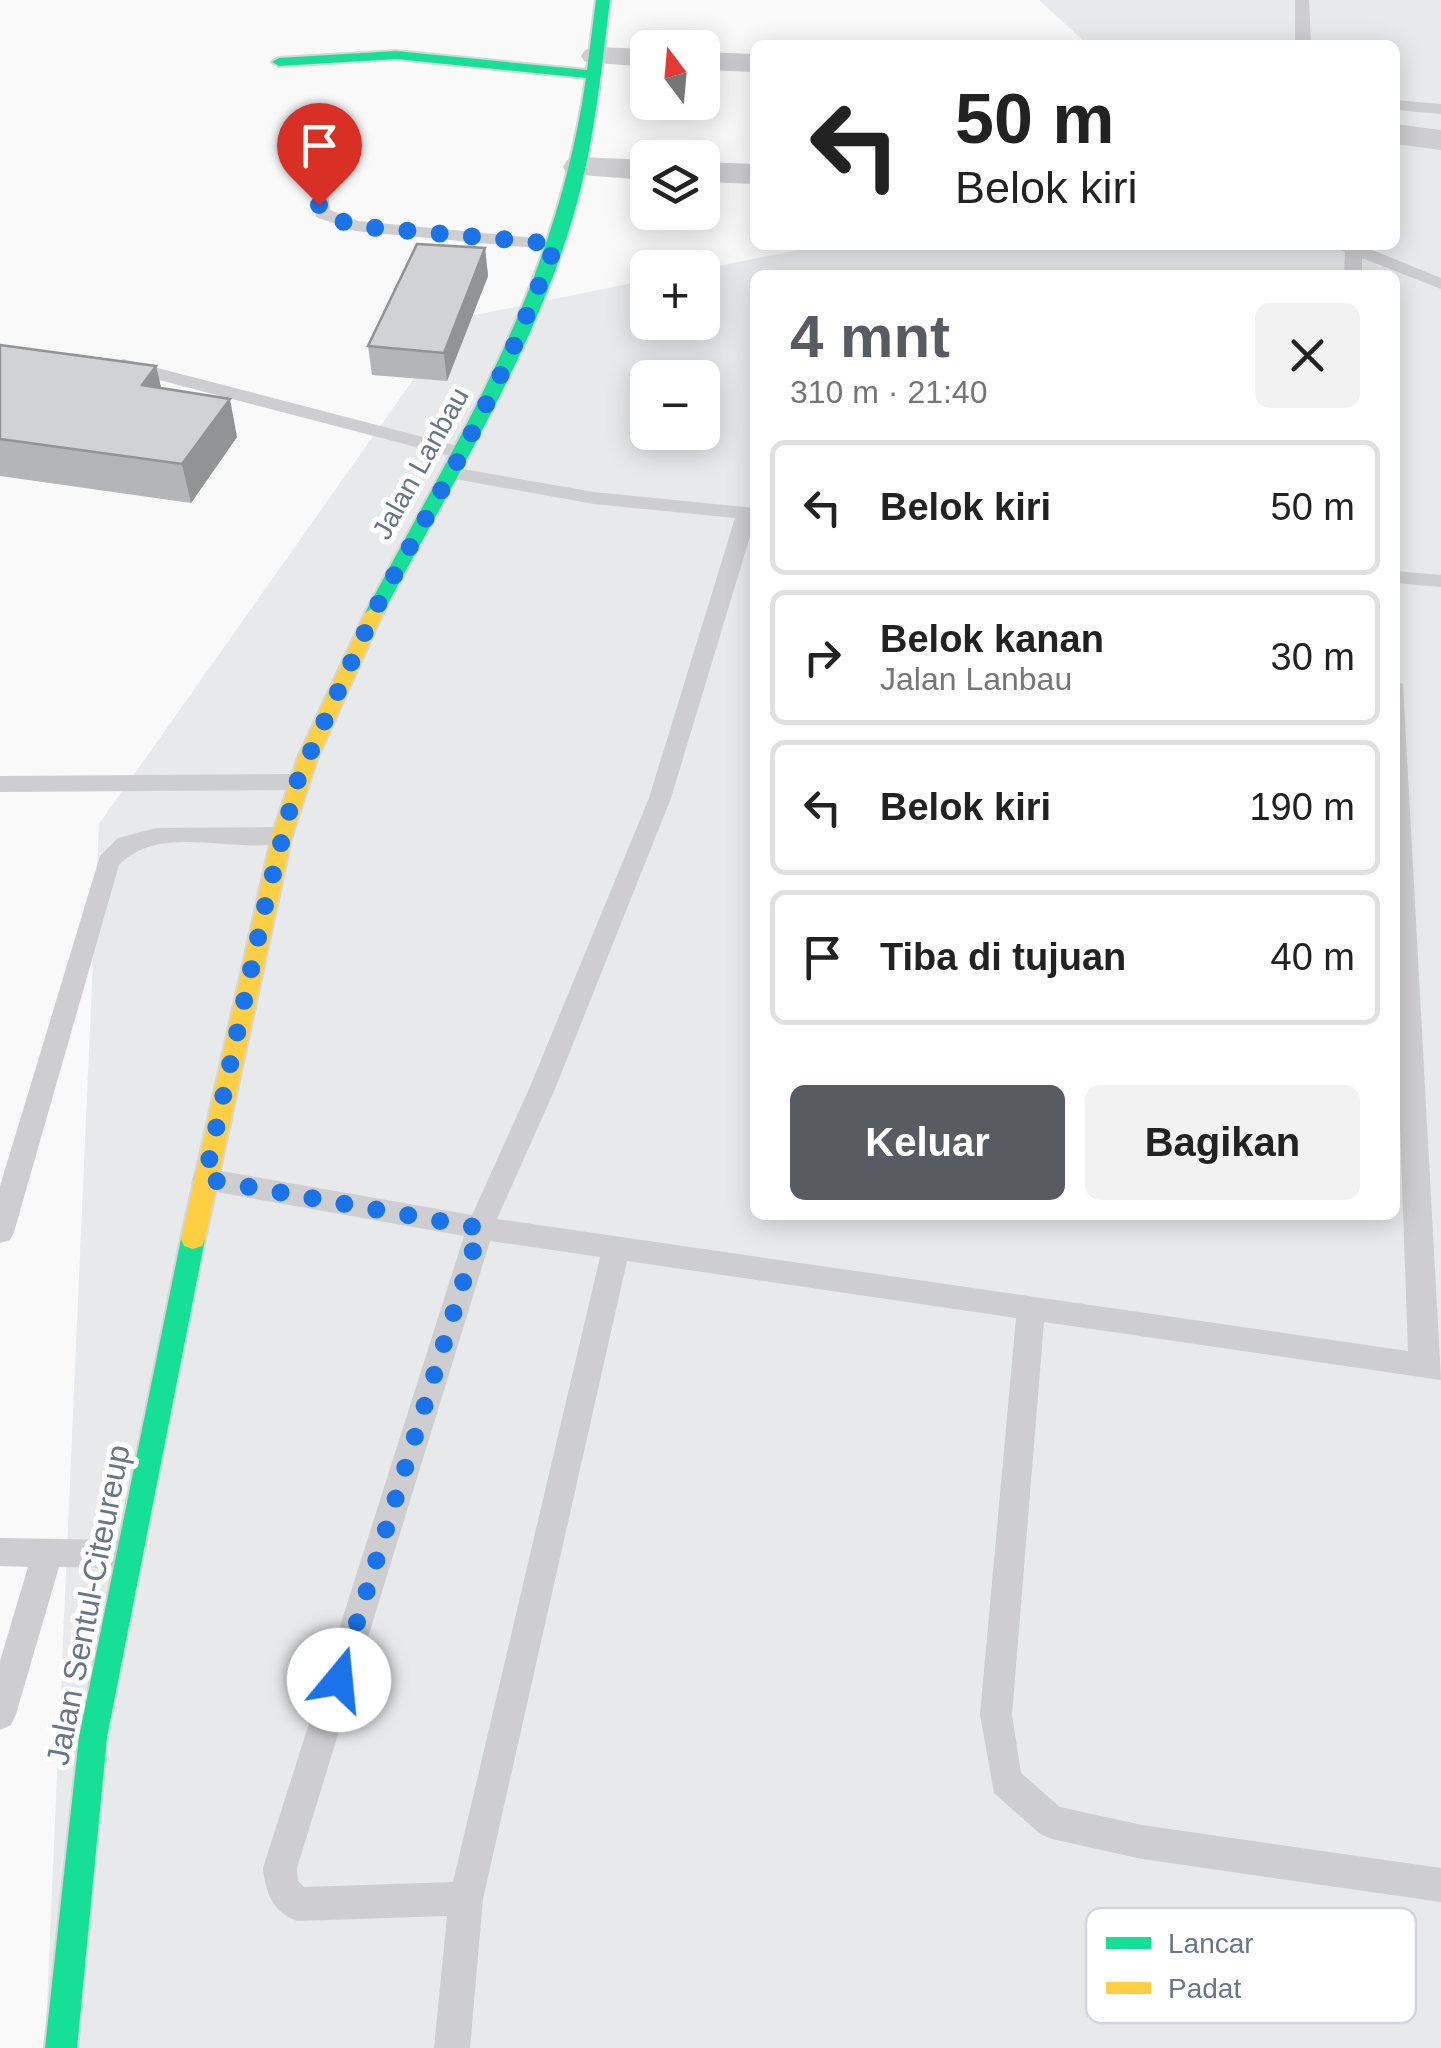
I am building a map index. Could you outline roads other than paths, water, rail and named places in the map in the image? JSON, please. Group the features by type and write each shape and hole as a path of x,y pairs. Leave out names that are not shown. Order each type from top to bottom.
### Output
{"street":[{"name":"Jalan Lanbau","path":"205,1179 297,782 359,641 516,343 556,244 589,125 602,0"},
{"path":"279,62 396,56 594,66 630,61"},
{"path":"720,62 750,63"},
{"path":"1400,135 1441,140"},
{"path":"579,167 630,169"},
{"path":"720,173 750,174"},
{"name":"Jalan Sentul-Citeureup","path":"61,2048 93,1737 205,1179"}],"lane":[{"path":"1302,0 1303,40"},
{"path":"1400,105 1441,109"},
{"path":"320,190 322,214 355,226 556,244"},
{"path":"1356,250 1441,284"},
{"path":"98,362 144,369 456,463 502,482 750,514"},
{"path":"466,1899 297,1904 282,1889 280,1868 480,1228 542,1089 660,798 750,517"},
{"path":"1400,577 1441,581"},
{"path":"205,1179 480,1228 1432,1366 1400,780"},
{"path":"0,784 297,782"},
{"path":"0,1232 108,862 126,844 156,836 282,834"},
{"path":"452,2048 466,1899 616,1248"},
{"path":"1031,1307 996,1715 1006,1781 1052,1822 1142,1842 1441,1885"},
{"path":"0,1552 128,1554"},
{"path":"0,1714 48,1552"}]}
